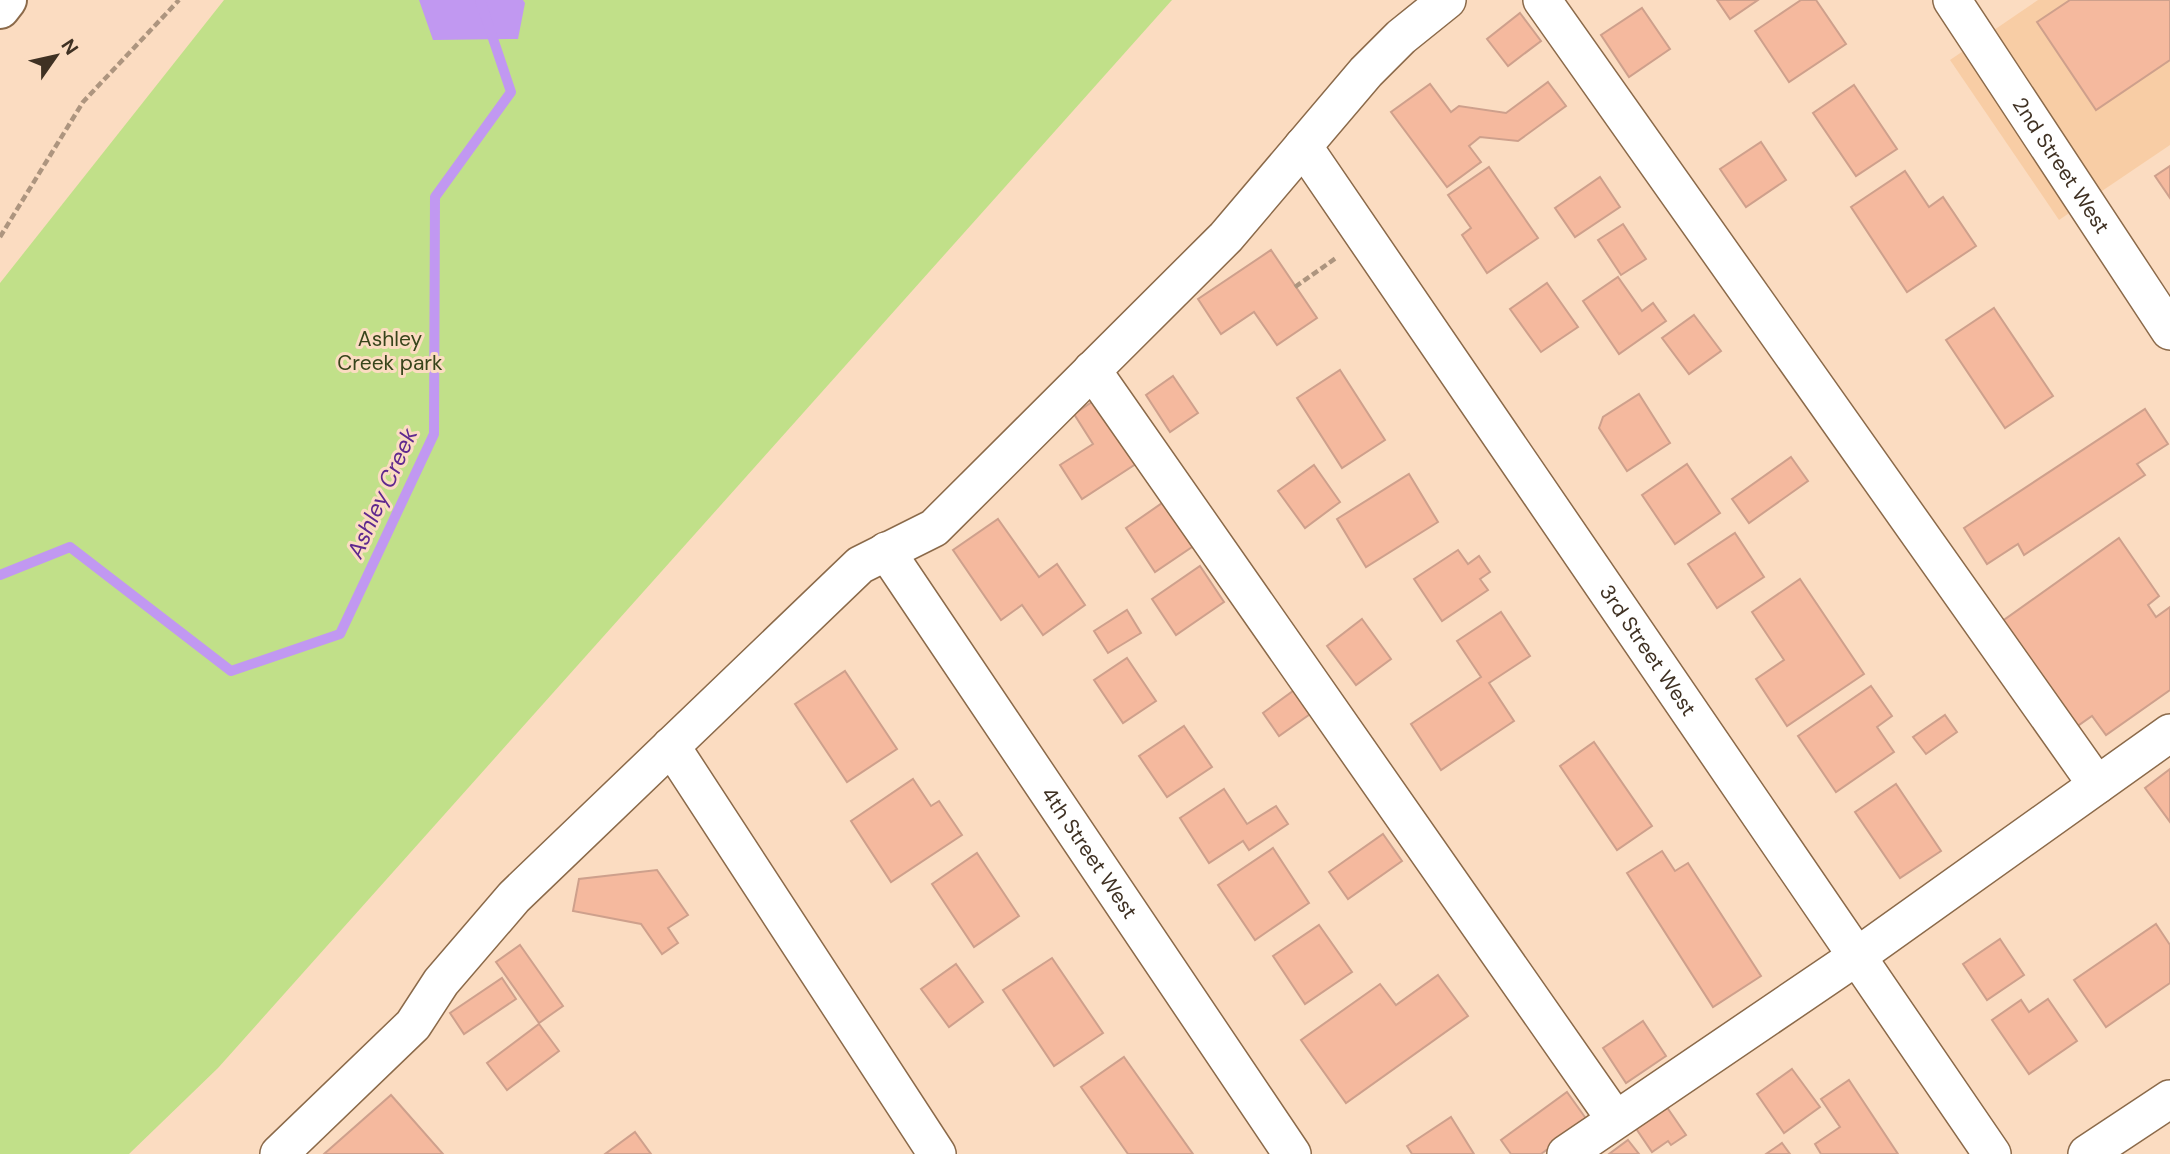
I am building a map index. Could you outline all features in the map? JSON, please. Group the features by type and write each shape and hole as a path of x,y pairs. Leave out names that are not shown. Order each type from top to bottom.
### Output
{"highway":[{"path":"0,9 7,0"}],"street":[{"path":"279,1154 413,1025 441,982 514,897 860,565 934,528 1226,237 1366,72 1401,37 1447,0"},
{"path":"1542,0 2097,785"},
{"name":"2nd Street West","path":"1952,0 2170,331"},
{"name":"3rd Street West","path":"1303,146 1992,1154"},
{"path":"1092,370 1615,1119"},
{"name":"4th Street West","path":"886,551 1293,1154"},
{"path":"1566,1154 1856,957 2170,733"},
{"path":"671,746 937,1154"},
{"path":"2087,1154 2170,1099"}],"path":[{"path":"0,237 83,102 179,0"},
{"path":"1295,286 1366,237"}],"shaded area":[{"path":"419,0 523,0 525,3 518,39 433,40"},
{"path":"2038,0 2170,0 2170,145 2059,220 1950,60"}],"green space":[{"name":"Ashley Creek park","path":"224,0 1172,0 218,1068 129,1154 0,1154 0,283"}],"building":[{"path":"1717,0 1758,0 1730,19"},
{"path":"1801,0 1816,0 1846,44 1789,82 1755,31"},
{"path":"2070,0 2170,0 2170,60 2096,110 2037,22"},
{"path":"1642,8 1670,49 1629,77 1601,35"},
{"path":"1520,13 1541,41 1508,66 1487,39"},
{"path":"1548,82 1566,106 1518,141 1480,137 1469,146 1481,162 1447,187 1391,112 1430,84 1451,112 1459,106 1506,113"},
{"path":"1854,85 1897,149 1856,176 1813,113"},
{"path":"1761,142 1786,180 1746,207 1720,169"},
{"path":"2170,166 2170,198 2155,176"},
{"path":"1489,167 1538,238 1487,273 1462,235 1471,228 1448,195"},
{"path":"1905,171 1929,207 1943,197 1976,246 1907,292 1851,207"},
{"path":"1600,177 1620,207 1575,237 1555,208"},
{"path":"1623,224 1646,259 1621,275 1598,240"},
{"path":"1271,250 1317,318 1277,345 1254,312 1221,334 1198,299"},
{"path":"1618,277 1642,311 1653,303 1666,321 1619,354 1583,301"},
{"path":"1547,283 1578,327 1541,352 1510,309"},
{"path":"1994,308 2053,396 2005,428 1946,340"},
{"path":"1694,315 1721,351 1689,374 1662,338"},
{"path":"1340,370 1385,440 1342,468 1297,398"},
{"path":"1173,376 1198,413 1170,432 1146,395"},
{"path":"1104,394 1145,458 1082,499 1060,465 1093,444 1074,414"},
{"path":"1639,394 1670,443 1627,471 1599,428 1603,417"},
{"path":"2145,409 2168,444 2137,464 2145,475 2024,555 2018,544 1987,564 1964,528"},
{"path":"1791,457 1808,481 1749,523 1732,499"},
{"path":"1687,464 1720,513 1675,544 1642,495"},
{"path":"1314,465 1340,502 1305,528 1278,491"},
{"path":"1409,474 1438,522 1366,567 1337,519"},
{"path":"1165,501 1195,545 1155,572 1126,528"},
{"path":"998,519 1039,577 1057,564 1085,605 1043,635 1022,605 1001,620 953,550"},
{"path":"1735,533 1764,577 1717,608 1688,564"},
{"path":"2119,538 2159,596 2148,605 2156,617 2170,607 2170,690 2106,735 2092,716 2069,732 1994,627"},
{"path":"1458,550 1468,564 1479,556 1490,572 1480,579 1488,590 1442,621 1414,579"},
{"path":"1200,566 1224,602 1176,635 1152,599"},
{"path":"1800,579 1864,674 1787,726 1756,679 1784,660 1752,612"},
{"path":"1127,610 1141,633 1108,653 1094,631"},
{"path":"1501,612 1530,656 1489,683 1514,721 1441,770 1411,724 1481,677 1457,641"},
{"path":"1362,619 1391,659 1356,685 1327,646"},
{"path":"1127,658 1156,701 1123,723 1094,680"},
{"path":"845,671 897,749 847,782 795,704"},
{"path":"1871,686 1892,716 1877,727 1894,752 1836,792 1798,736"},
{"path":"1297,688 1313,712 1279,736 1263,713"},
{"path":"1945,715 1957,732 1926,754 1913,737"},
{"path":"1184,726 1212,767 1167,797 1139,756"},
{"path":"1594,742 1652,826 1617,850 1560,766"},
{"path":"2170,769 2170,822 2145,788"},
{"path":"913,779 931,806 939,801 962,835 891,882 851,821"},
{"path":"1896,784 1941,851 1900,878 1855,812"},
{"path":"1224,789 1247,824 1276,806 1288,824 1249,850 1243,841 1209,863 1180,818"},
{"path":"1383,834 1402,861 1348,899 1329,872"},
{"path":"1273,848 1309,903 1255,940 1218,885"},
{"path":"1662,851 1675,871 1688,863 1761,976 1713,1007 1627,873"},
{"path":"977,853 1019,916 974,947 932,884"},
{"path":"657,870 688,915 668,928 678,943 662,954 641,924 573,911 579,879"},
{"path":"2156,924 2170,945 2170,983 2106,1027 2074,980"},
{"path":"1319,925 1352,972 1305,1004 1273,956"},
{"path":"2000,939 2024,975 1987,1000 1963,964"},
{"path":"520,945 563,1006 539,1023 496,962"},
{"path":"1052,958 1103,1033 1054,1066 1003,990"},
{"path":"956,964 983,1002 949,1027 921,989"},
{"path":"1438,975 1468,1016 1346,1103 1301,1040 1380,984 1396,1005"},
{"path":"502,978 516,999 464,1034 450,1013"},
{"path":"2048,999 2077,1041 2029,1074 1992,1020 2021,1000 2029,1012"},
{"path":"1643,1021 1666,1056 1626,1083 1603,1048"},
{"path":"539,1024 559,1051 507,1090 487,1063"},
{"path":"1124,1057 1193,1154 1128,1154 1081,1087"},
{"path":"1792,1069 1820,1107 1784,1133 1757,1094"},
{"path":"1849,1080 1898,1154 1821,1154 1815,1144 1840,1127 1821,1099"},
{"path":"1567,1092 1587,1120 1541,1154 1511,1154 1501,1140"},
{"path":"391,1095 443,1154 324,1154"},
{"path":"1664,1103 1686,1135 1671,1145 1668,1141 1652,1152 1633,1124"},
{"path":"1451,1117 1474,1154 1412,1154 1407,1146"},
{"path":"635,1132 651,1154 605,1154"},
{"path":"1628,1140 1639,1154 1609,1154"},
{"path":"1782,1143 1790,1154 1766,1154"}],"waterway":[{"name":"Ashley Creek","path":"0,575 70,547 231,671 340,634 434,434 435,197 511,92 480,0"}]}
